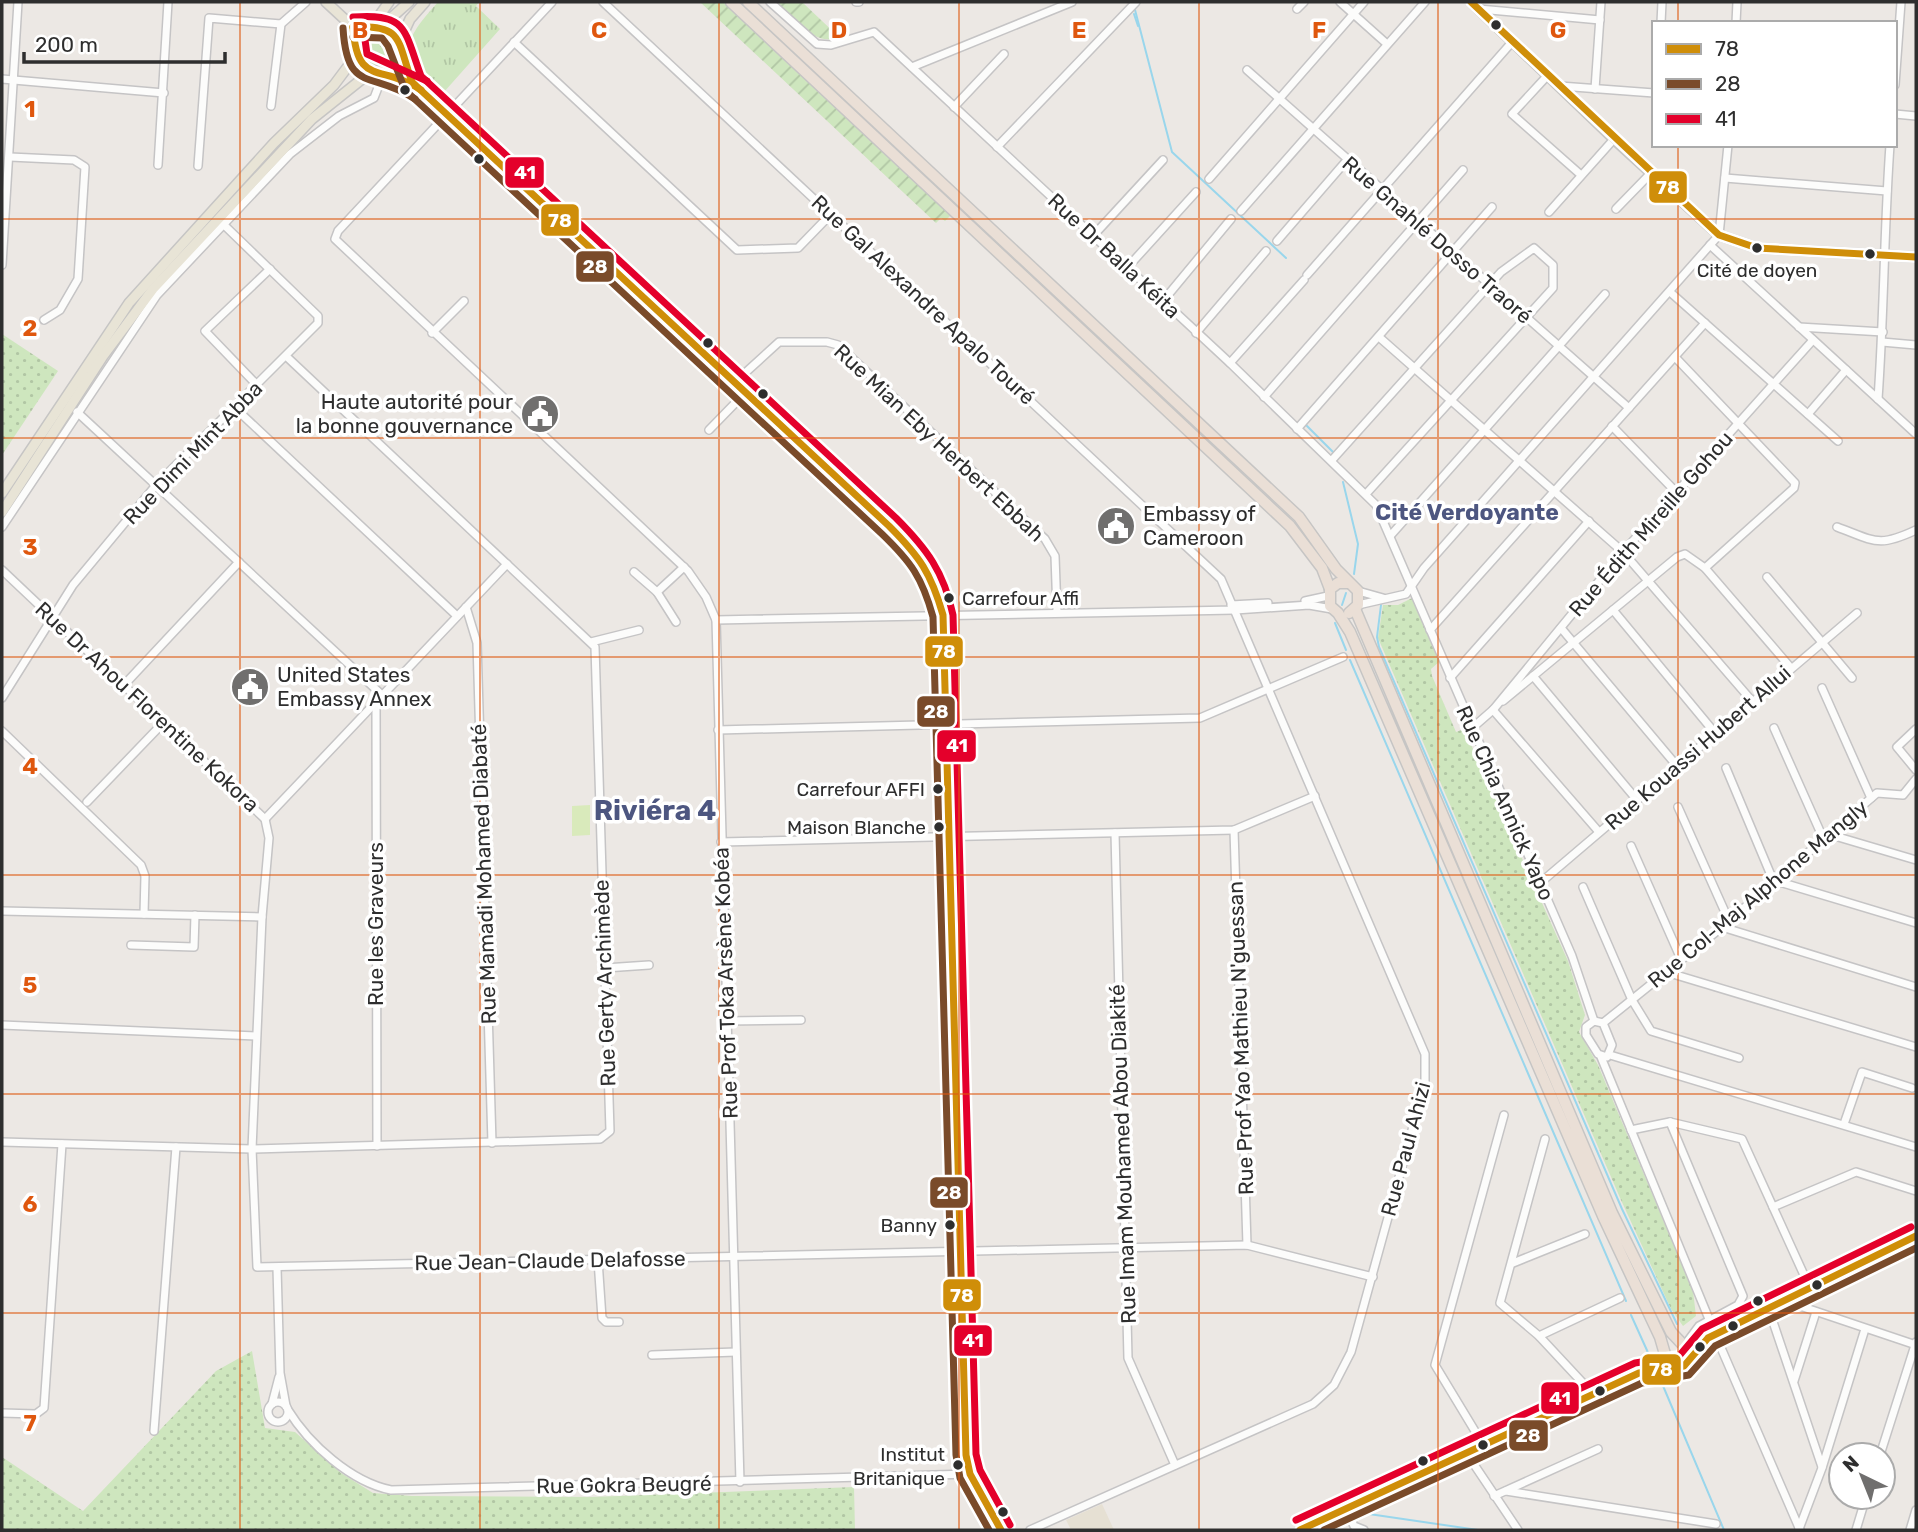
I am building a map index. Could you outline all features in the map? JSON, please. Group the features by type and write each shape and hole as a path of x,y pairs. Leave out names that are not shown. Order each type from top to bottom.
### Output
{"highway":[{"path":"731,2 1290,526 1322,568 1335,611 1350,632 1671,1367 1684,1366 1690,1356 1612,1213 1356,607 1358,591 1348,583 1299,517 748,2"},
{"path":"1329,593 1338,583 1348,583"},
{"path":"1335,611 1356,607"},
{"path":"1666,1354 1671,1345 1682,1345"}],"main road":[{"path":"2,493 128,303 274,143 343,76 355,57 353,27 327,2"},
{"path":"374,26 390,2"},
{"path":"390,2 394,14"},
{"path":"355,40 409,2"},
{"path":"2,512 103,356 153,289 297,134 340,95 377,71 393,65 411,19 425,2"},
{"path":"1475,5 1614,139 1719,235 1756,248 1916,257"},
{"path":"353,27 374,26 391,30 412,82"},
{"path":"355,57 362,66 412,82 911,548 933,579 943,615 962,1252 965,1448 970,1474 1001,1530"},
{"path":"1682,1345 1712,1336 1809,1286 1916,1236"},
{"path":"1690,1356 1712,1336"},
{"path":"1300,1530 1594,1395 1639,1373 1666,1354"},
{"path":"1639,1373 1671,1367"}],"street":[{"path":"2,265 18,2"},
{"path":"158,165 168,2"},
{"path":"271,106 281,24 306,2"},
{"path":"446,114 552,2"},
{"name":"Rue Gal Alexandre Apalo Touré","path":"603,2 1211,569 1220,579 1231,607"},
{"name":"Rue Dr Balla Kéita","path":"770,2 817,44 831,45 871,31 912,67 1230,363 1376,505 1412,587"},
{"path":"912,67 1072,2"},
{"path":"997,147 1136,2"},
{"path":"1297,9 1304,2"},
{"path":"1340,2 1387,44"},
{"path":"1209,179 1364,2"},
{"path":"1241,211 1425,2"},
{"path":"1595,89 1601,2"},
{"path":"1661,21 1662,2"},
{"path":"1736,21 1737,2"},
{"path":"1897,42 1901,2"},
{"path":"1475,5 1600,20"},
{"path":"198,166 208,18 281,24"},
{"path":"1230,363 1513,41"},
{"path":"514,42 740,251 798,248 831,214"},
{"path":"954,107 1004,54"},
{"name":"Rue Gnahlé Dosso Traoré","path":"1247,70 1629,408"},
{"path":"2,527 79,414 139,318 312,134 374,98 379,85 377,71"},
{"path":"1548,75 1512,114 1581,175"},
{"path":"2,79 164,93"},
{"path":"1560,86 1652,93"},
{"name":"Rue Prof Toka Arsène Kobéa","path":"446,114 338,231 335,239 684,567 699,584 716,620 740,1482"},
{"path":"1897,114 1916,117"},
{"path":"1549,212 1614,139"},
{"path":"1356,607 1406,594 1424,568 1719,235 1728,147"},
{"path":"1878,399 1890,147"},
{"path":"10,157 74,160 85,167 78,279 60,310 44,320"},
{"path":"1093,236 1163,160"},
{"path":"1277,241 1346,160"},
{"path":"1264,397 1464,170"},
{"path":"1616,209 1651,173"},
{"path":"1725,178 1887,191"},
{"path":"1127,268 1196,192"},
{"path":"1297,429 1492,207"},
{"path":"1163,301 1231,219"},
{"name":"Rue Dimi Mint Abba","path":"2,698 73,585 157,484 320,320 226,226"},
{"path":"1710,245 1916,434"},
{"path":"1339,475 1335,463 1414,368 1501,272 1534,248 1553,265 1553,288 1449,399 1366,495"},
{"path":"1196,332 1266,251"},
{"path":"257,385 205,331 270,269"},
{"path":"1670,292 1838,440"},
{"path":"1391,535 1605,295"},
{"path":"432,333 464,301"},
{"path":"1430,630 1704,323"},
{"path":"1798,327 1883,332"},
{"path":"1379,337 1623,552 1752,701"},
{"name":"Rue Édith Mireille Gohou","path":"1493,710 1623,552 1813,340"},
{"name":"Rue Mian Eby Herbert Ebbah","path":"734,383 779,342 827,342 838,345 1045,539 1055,556 1057,612"},
{"path":"1882,342 1916,345"},
{"path":"287,356 591,642 639,630"},
{"path":"1675,356 1795,483 1794,488 1705,568"},
{"path":"1808,414 1846,370"},
{"path":"709,430 745,393"},
{"path":"235,408 457,616"},
{"path":"79,414 382,695"},
{"path":"1612,426 1677,493"},
{"path":"1450,678 1588,521"},
{"path":"1837,527 1879,542 1891,542 1916,530"},
{"path":"1471,729 1676,557 1685,554 1705,568 1791,668"},
{"path":"124,685 239,562"},
{"path":"265,819 507,564"},
{"path":"657,593 684,567"},
{"name":"Rue Dr Ahou Florentine Kokora","path":"2,570 265,819 269,838 262,917 252,1149"},
{"path":"634,572 657,593 676,622"},
{"path":"1767,577 1852,678"},
{"name":"Rue Chia Annick Yapo","path":"1412,587 1471,729 1572,956 1594,1021 1585,1031 1605,1056"},
{"path":"1358,591 1388,599"},
{"path":"1231,607 1307,601 1329,593"},
{"path":"716,620 1309,605 1335,611"},
{"name":"Rue Mamadi Mohamed Diabaté","path":"466,607 477,643 492,1143"},
{"name":"Rue Paul Ahizi","path":"1030,1530 1313,1404 1327,1394 1345,1370 1425,1083 1426,1062 1416,1030 1270,689 1231,607"},
{"path":"1613,610 1714,733"},
{"name":"Rue Kouassi Hubert Allui","path":"1540,883 1857,613"},
{"path":"1560,628 1677,766"},
{"name":"Rue Gerty Archimède","path":"2,1142 252,1149 600,1139 608,1134 596,655 591,642"},
{"path":"718,730 1200,718 1343,657"},
{"path":"1533,676 1637,800"},
{"path":"1822,688 1871,798"},
{"name":"Rue les Graveurs","path":"376,702 377,1146"},
{"path":"1493,710 1599,832"},
{"path":"87,802 164,722"},
{"path":"1774,728 1826,836 1916,860"},
{"path":"1916,729 1897,747 1916,770"},
{"path":"2,731 141,865 145,876 144,914"},
{"path":"1726,768 1773,880 1916,923"},
{"name":"Rue Col-Maj Alphone Mangly","path":"1603,1023 1722,927 1773,880 1877,793 1903,795 1916,779"},
{"path":"721,842 1234,830 1315,796"},
{"path":"1678,807 1728,921"},
{"name":"Rue Prof Yao Mathieu N'guessan","path":"1234,830 1247,1245"},
{"name":"Rue Imam Mouhamed Abou Diakité","path":"1115,833 1130,1366 1175,1465"},
{"path":"1631,846 1681,959"},
{"path":"1583,887 1632,1000 1651,1031 1739,1058"},
{"path":"2,911 262,917"},
{"path":"131,945 194,947 195,915"},
{"path":"1722,927 1916,987"},
{"path":"605,968 649,965"},
{"path":"1667,972 1916,1047"},
{"path":"727,1021 801,1020"},
{"path":"1594,1021 1603,1023 1612,1045 1605,1056"},
{"path":"2,1025 256,1036"},
{"path":"1605,1056 1631,1130 1709,1319"},
{"path":"1605,1056 1916,1147"},
{"path":"1844,1124 1862,1072 1912,1088"},
{"path":"1484,1446 1435,1364 1504,1115"},
{"path":"1670,1122 1743,1296 1738,1305 1699,1326 1682,1345"},
{"path":"1631,1130 1654,1123 1670,1122 1742,1139 1809,1286"},
{"path":"1545,1139 1500,1303 1539,1336 1594,1395"},
{"path":"2,1413 36,1414 44,1408 62,1144"},
{"path":"154,1431 176,1147"},
{"path":"252,1149 255,1264 257,1267 277,1268"},
{"path":"1773,1207 1856,1171 1916,1191"},
{"path":"1513,1263 1585,1234"},
{"name":"Rue Jean-Claude Delafosse","path":"277,1268 1247,1245 1373,1277"},
{"path":"598,1260 602,1318 606,1322 619,1322"},
{"name":"Rue Gokra Beugré","path":"277,1268 280,1373 287,1408 299,1428 362,1480 391,1490 970,1474"},
{"path":"1790,1296 1797,1305 1916,1344 1885,1441"},
{"path":"1539,1336 1620,1298"},
{"path":"1768,1307 1822,1468"},
{"path":"1794,1381 1816,1312"},
{"path":"1800,1530 1822,1468 1864,1329"},
{"path":"1712,1336 1800,1530"},
{"path":"652,1355 736,1352"},
{"name":"Rue Gokra Beugré","path":"272,1404 280,1373"},
{"path":"280,1402 287,1408 286,1418 280,1422 272,1421 268,1414 272,1404 280,1402"},
{"name":"Rue Gokra Beugré","path":"280,1422 299,1428"},
{"path":"1494,1496 1598,1449"},
{"path":"1467,1454 1518,1530"},
{"path":"1506,1491 1716,1524"},
{"path":"1346,1509 1353,1525 1363,1530"},
{"path":"1910,1530 1916,1510"},
{"path":"1856,1530 1862,1511"}],"shaded area":[{"path":"1102,1504 1114,1530 1071,1530 1066,1520"}],"green space":[{"path":"438,2 479,2 476,6 500,29 444,92 417,70 409,50 417,28"},
{"path":"700,2 723,2 951,215 945,221 941,218 936,223"},
{"path":"776,2 802,2 840,38 812,35"},
{"path":"376,30 389,36 395,49 389,62 376,68 363,62 357,49 363,36"},
{"path":"2,334 58,371 2,455"},
{"path":"1412,598 1439,662 1431,669 1432,676 1456,732 1464,729 1568,961 1585,1015 1579,1032 1598,1065 1693,1291 1696,1316 1683,1326 1671,1309 1621,1200 1378,638 1383,605 1398,605"},
{"path":"590,805 590,835 572,836 572,806"},
{"path":"252,1351 265,1428 295,1432 341,1473 373,1493 412,1496 592,1497 854,1487 855,1530 2,1530 2,1457 83,1511 216,1371"}],"waterway":[{"path":"1134,6 1172,152 1286,258"},
{"path":"1134,14 1138,26"},
{"path":"1306,425 1334,453"},
{"path":"1343,482 1358,544 1354,574"},
{"path":"1342,605 1346,593"},
{"path":"1381,605 1377,637 1379,647 1622,1209 1677,1324"},
{"path":"1335,623 1346,650"},
{"path":"1350,660 1626,1301"},
{"path":"1631,1315 1650,1357"},
{"path":"1658,1374 1724,1530"},
{"path":"1369,1514 1478,1530"}],"transit line":[{"name":"78","path":"1471,2 1719,235 1757,248 1916,257"},
{"name":"41","path":"353,17 384,18 401,28 407,36 421,76 896,518 933,562 945,586 953,615 976,1454 980,1470 1010,1525"},
{"name":"41","path":"363,26 367,54 427,81"},
{"name":"78","path":"353,27 370,27 390,32 400,46 412,82 889,526 917,557 934,588 943,615 966,1455 970,1474 1001,1530"},
{"name":"78","path":"353,27 355,46 366,67 421,90"},
{"name":"28","path":"343,28 345,49 356,72 364,78 400,90 415,99"},
{"name":"28","path":"353,37 382,38 388,46 405,90 882,534 901,553 920,581 933,617 956,1455 960,1478 989,1530"},
{"name":"41","path":"1296,1520 1635,1363 1679,1356 1702,1329 1911,1227"},
{"name":"78","path":"1300,1530 1639,1373 1684,1366 1708,1338 1916,1236"},
{"name":"28","path":"1324,1530 1642,1383 1689,1375 1715,1346 1916,1248"}],"place":[{"name":"Cité de doyen","path":"1757,248"},
{"name":"Haute autorité pour la bonne gouvernance","path":"540,414"},
{"name":"Embassy of Cameroon","path":"1116,526"},
{"name":"Carrefour Affi","path":"949,598"},
{"name":"United States Embassy Annex","path":"250,687"},
{"name":"Carrefour AFFI","path":"938,789"},
{"name":"Maison Blanche","path":"939,827"},
{"name":"Banny","path":"950,1225"},
{"name":"Institut Britanique","path":"958,1465"}],"district":[{"name":"Cité Verdoyante","path":"1467,512"},
{"name":"Riviéra 4","path":"655,810"}]}
